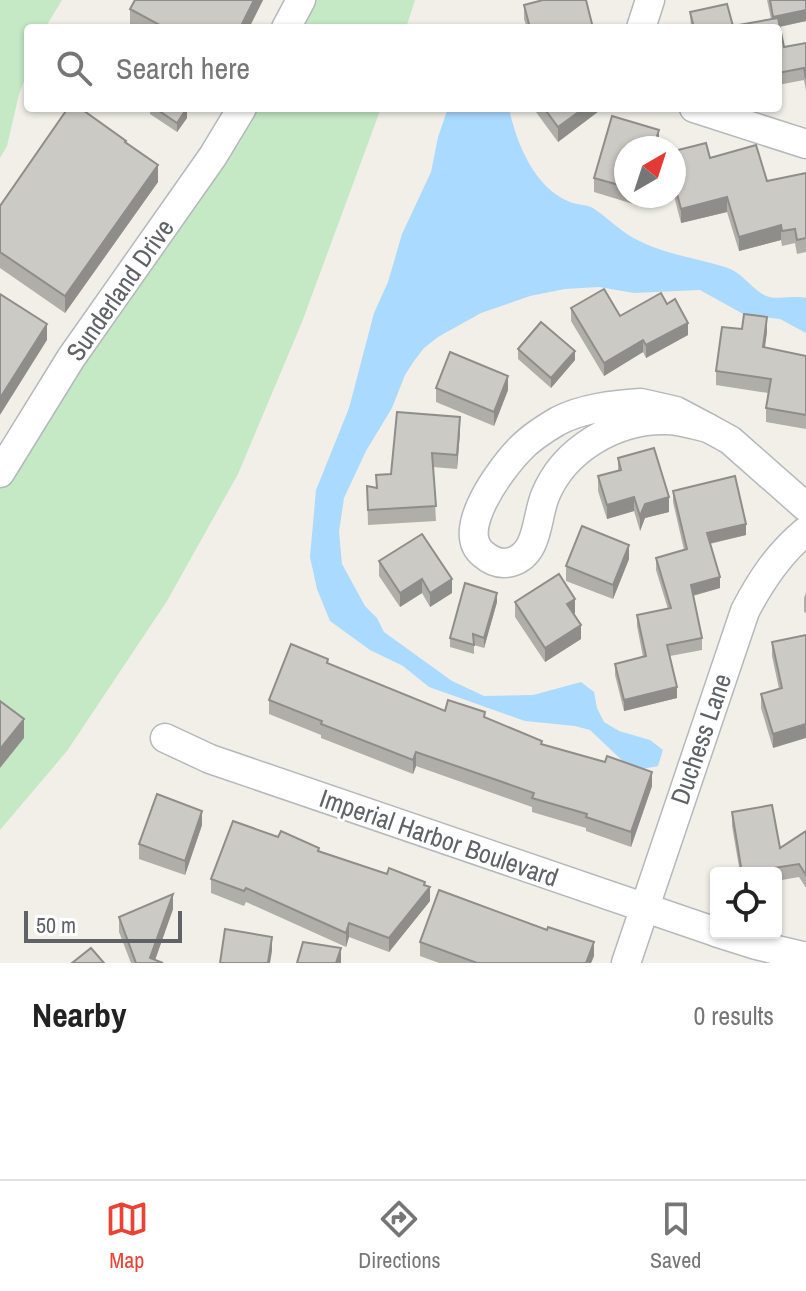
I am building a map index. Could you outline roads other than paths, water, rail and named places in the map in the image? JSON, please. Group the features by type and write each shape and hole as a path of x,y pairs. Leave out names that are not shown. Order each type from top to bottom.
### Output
{"street":[{"path":"288,24 301,0"},
{"path":"642,24 650,0"},
{"name":"Sunderland Drive","path":"0,473 71,358 213,156 240,112"},
{"path":"706,112 806,144"},
{"path":"708,428 667,420 625,426 587,443 556,472 544,498 532,545 519,559 505,564 490,560 478,551 473,527 491,484 521,447 560,420 604,406 641,403 676,411 708,428 730,440 806,507"},
{"name":"Duchess Lane","path":"626,963 745,611 776,560 806,531"},
{"name":"Imperial Harbor Boulevard","path":"165,738 210,759 710,931"},
{"name":"Imperial Harbor Boulevard","path":"736,939 806,957"}],"water":[{"path":"447,112 510,112 516,135 529,162 546,186 557,195 593,208 627,234 650,246 731,269 768,297 806,298 806,333 780,319 745,315 700,290 634,293 599,287 565,289 530,296 481,313 438,337 414,361 344,498 339,532 342,564 365,606 377,618 384,632 452,681 484,696 533,695 581,682 594,692 604,722 619,731 650,740 663,750 658,766 642,769 627,765 590,730 525,721 429,687 403,666 370,650 330,621 317,589 310,557 316,490 349,408 374,313 388,282 402,234 431,172"}]}
